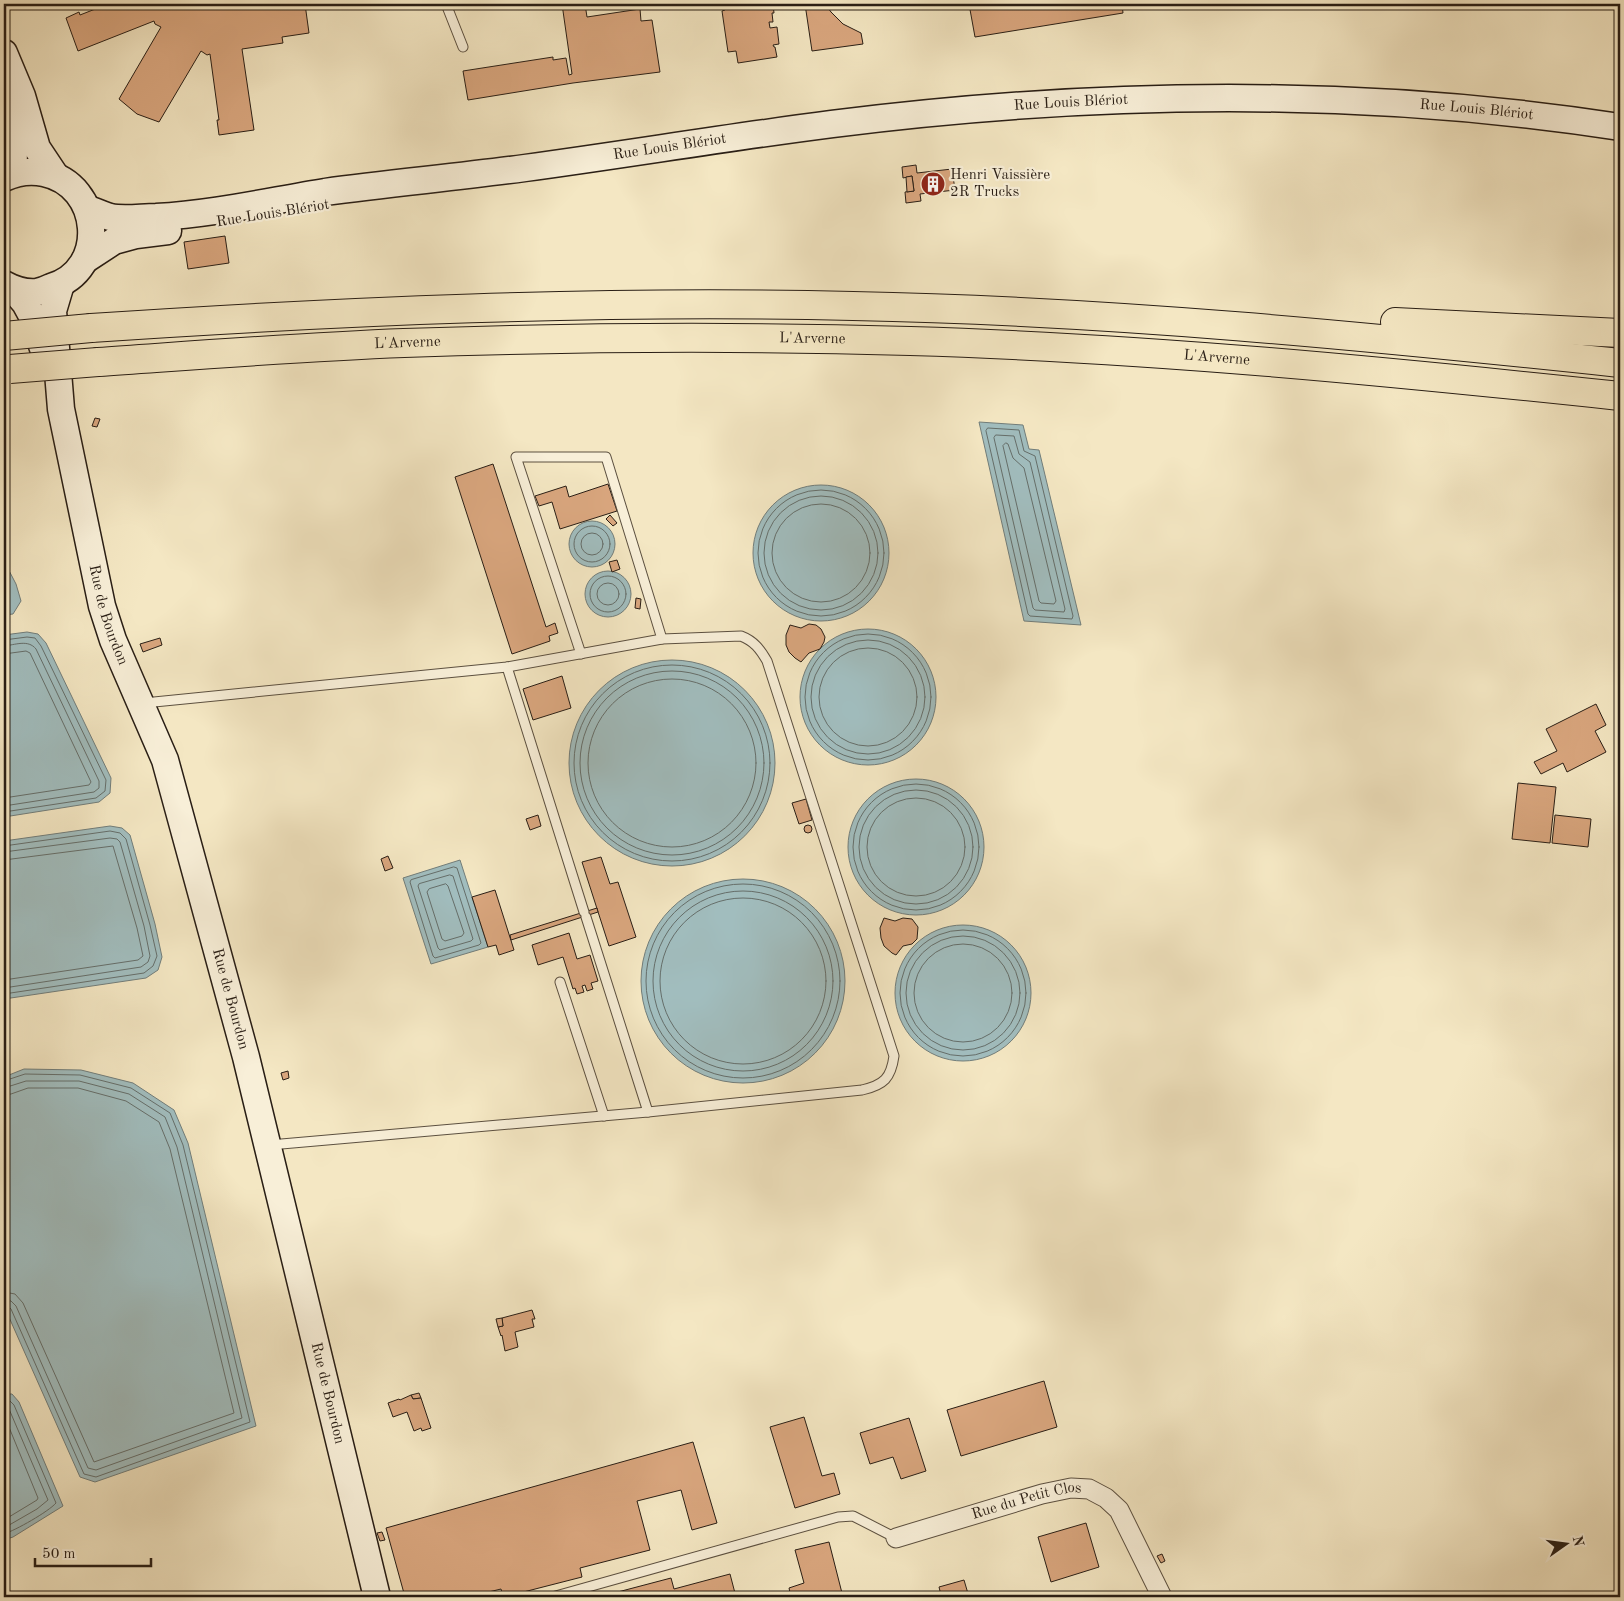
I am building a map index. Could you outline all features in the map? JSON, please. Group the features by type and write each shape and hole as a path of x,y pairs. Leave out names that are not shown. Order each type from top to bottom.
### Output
{"highway":[{"path":"4,336 264,316 412,310 580,305 721,304 852,306 1124,317 1334,333 1620,363"},
{"path":"1334,333 1389,322 1620,333"},
{"name":"L'Arverne","path":"7,370 98,362 402,343 561,338 792,338 1115,350 1392,372 1620,396"}],"main road":[{"path":"4,53 22,96 37,148 55,175"},
{"path":"4,87 11,111 9,127 15,152 8,176 34,171 55,175 68,183 82,198 88,209 92,225 90,249 85,260 78,271 61,284 36,292 8,287"},
{"name":"Rue Louis Blériot","path":"88,209 112,217 164,216 195,213 327,192 524,168 829,124 944,110 1146,99 1333,100 1476,109 1620,127"},
{"name":"Rue Louis Blériot","path":"85,260 114,241 136,236 330,206 524,168"},
{"name":"Rue de Bourdon","path":"61,284 53,311 58,386 61,409 102,606 113,640 165,760 183,823 246,1057 377,1597"},
{"name":"Rue de Bourdon","path":"8,287 26,303 32,314 61,409"}],"street":[{"name":"Rue du Petit Clos","path":"896,1538 1042,1494 1071,1488 1089,1490 1106,1498 1119,1510 1162,1597"}],"lane":[{"path":"446,4 463,47"},
{"path":"581,654 516,457 606,457 662,639"},
{"path":"141,703 507,667 662,639 741,636 751,640 760,648 767,661 894,1056 892,1071 883,1082 874,1088 862,1090 648,1112 267,1146"},
{"path":"507,667 648,1112"},
{"path":"560,982 604,1116"},
{"path":"552,1597 838,1517 853,1516 896,1538"}],"water":[{"path":"979,422 1023,425 1029,449 1039,450 1081,625 1024,621"},
{"path":"821,485 847,490 859,496 869,505 878,515 884,527 889,553 884,579 878,591 869,601 859,610 847,616 821,621 795,616 783,610 773,601 764,591 758,579 753,553 758,527 764,515 773,505 783,496 795,490"},
{"path":"592,521 605,525 611,531 615,544 611,557 605,563 592,567 579,563 573,557 569,544 573,531 579,525"},
{"path":"4,561 16,584 21,601 13,614 4,615"},
{"path":"608,571 621,575 627,581 631,594 627,607 621,613 608,617 595,613 589,607 585,594 589,581 595,575"},
{"path":"868,629 894,634 906,640 916,649 925,659 931,671 936,697 931,723 925,735 916,745 906,754 894,760 868,765 842,760 830,754 820,745 811,735 805,723 800,697 805,671 811,659 820,649 830,640 842,634"},
{"path":"27,632 38,634 46,643 111,778 110,793 99,802 4,817 4,635"},
{"path":"672,660 692,662 711,668 729,677 745,690 758,706 767,724 773,743 775,763 773,783 767,802 758,820 745,836 729,849 711,858 692,864 672,866 652,864 633,858 615,849 599,836 586,820 577,802 571,783 569,763 571,743 577,724 586,706 599,690 615,677 633,668 652,662"},
{"path":"916,779 942,784 954,790 964,799 973,809 979,821 984,847 979,873 973,885 964,895 954,904 942,910 916,915 890,910 878,904 868,895 859,885 853,873 848,847 853,821 859,809 868,799 878,790 890,784"},
{"path":"110,826 122,828 130,835 155,924 162,957 158,970 146,978 4,999 4,841"},
{"path":"460,860 488,947 431,964 403,878"},
{"path":"743,879 763,881 791,891 808,902 822,916 837,942 843,961 845,981 843,1001 833,1029 822,1046 808,1060 782,1075 763,1081 743,1083 723,1081 695,1071 678,1060 664,1046 649,1020 643,1001 641,981 643,961 653,933 664,916 678,902 704,887 723,881"},
{"path":"963,925 989,930 1001,936 1011,945 1020,955 1026,967 1031,993 1026,1019 1020,1031 1011,1041 1001,1050 989,1056 963,1061 937,1056 925,1050 915,1041 906,1031 900,1019 895,993 900,967 906,955 915,945 925,936 937,930"},
{"path":"24,1069 81,1070 133,1083 174,1110 188,1143 256,1426 95,1482 80,1477 4,1306 4,1077"},
{"path":"4,1394 12,1394 19,1402 63,1506 13,1537 4,1540"}],"building":[{"path":"108,4 255,4 261,7 263,4 273,6 305,4 309,33 282,37 283,43 242,49 254,130 219,135 217,120 219,120 210,54 207,55 201,51 159,122 137,114 119,99 161,27 155,24 154,21 78,51 66,18 79,12 80,15"},
{"path":"313,4 323,4 324,8 314,9"},
{"path":"562,4 585,4 587,17 640,9 641,21 652,20 660,72 573,83 468,100 463,71 553,57 553,60 566,58 569,75 572,74"},
{"path":"724,4 753,4 754,6 758,4 773,4 773,22 769,22 770,28 777,27 779,44 773,45 777,57 738,63 736,51 728,52 722,11 725,10"},
{"path":"805,4 825,4 843,24 861,33 863,44 812,51"},
{"path":"969,4 1122,4 1123,13 975,37"},
{"name":"Henri Vaissière 2R Trucks","path":"916,165 917,173 952,169 955,190 920,194 921,201 906,203 905,192 914,191 912,176 903,178 902,167"},
{"path":"912,176 914,191 907,192 906,177"},
{"path":"225,236 229,263 188,269 184,242"},
{"path":"95,418 100,419 97,427 92,426"},
{"path":"493,464 546,627 555,623 558,633 549,636 550,641 512,654 455,477"},
{"path":"608,484 617,511 560,529 552,502 539,506 535,496 566,486 569,497"},
{"path":"610,515 617,523 613,526 606,519"},
{"path":"617,560 620,569 612,572 609,562"},
{"path":"636,598 641,599 640,609 635,608"},
{"path":"809,624 816,625 821,629 825,637 824,642 820,649 809,653 801,662 789,652 786,645 786,635 790,625 801,628"},
{"path":"160,638 162,645 143,652 140,644"},
{"path":"562,676 571,708 533,720 523,689"},
{"path":"1596,704 1606,725 1595,731 1606,752 1567,772 1563,763 1541,774 1534,762 1557,751 1546,729"},
{"path":"1518,783 1556,787 1550,843 1512,839"},
{"path":"806,799 812,820 799,824 792,803"},
{"path":"538,815 541,826 530,830 526,819"},
{"path":"1555,815 1591,819 1588,847 1552,843"},
{"path":"808,825 812,829 808,833 804,829"},
{"path":"388,856 393,868 385,871 381,859"},
{"path":"601,857 610,884 618,882 636,937 609,946 582,862"},
{"path":"495,890 514,950 499,955 496,945 488,947 472,897"},
{"path":"597,908 598,912 511,940 510,935"},
{"path":"884,918 895,921 903,918 912,919 918,927 917,939 912,944 903,946 896,955 892,953 884,946 881,938 880,928"},
{"path":"569,933 577,959 590,955 598,981 591,983 593,989 587,991 585,985 582,986 584,992 577,994 575,988 573,989 563,957 538,965 532,945"},
{"path":"288,1071 289,1078 283,1080 281,1073"},
{"path":"532,1310 535,1319 532,1319 534,1327 515,1332 518,1347 505,1351 502,1335 498,1327 503,1326 502,1318"},
{"path":"502,1318 503,1326 498,1327 496,1319"},
{"path":"1044,1381 1057,1427 961,1456 947,1410"},
{"path":"419,1393 421,1398 413,1399 411,1395"},
{"path":"411,1395 413,1399 421,1398 431,1428 422,1431 421,1428 414,1431 407,1412 393,1417 388,1403"},
{"path":"804,1417 822,1476 834,1473 840,1494 795,1508 770,1427"},
{"path":"909,1418 926,1471 901,1479 893,1457 870,1464 860,1433"},
{"path":"693,1442 717,1523 692,1530 681,1490 637,1501 650,1550 580,1568 582,1577 504,1597 501,1589 468,1597 405,1597 386,1528"},
{"path":"1086,1523 1099,1567 1051,1582 1038,1537"},
{"path":"382,1532 385,1540 380,1541 377,1533"},
{"path":"829,1542 843,1597 791,1597 789,1588 804,1583 795,1550"},
{"path":"1162,1554 1165,1561 1161,1563 1157,1556"},
{"path":"730,1574 736,1597 615,1597 614,1593 671,1578 674,1589"},
{"path":"964,1580 969,1597 932,1597 941,1595 939,1587"}],"place":[{"name":"Henri Vaissière 2R Trucks","path":"933,184"}]}
